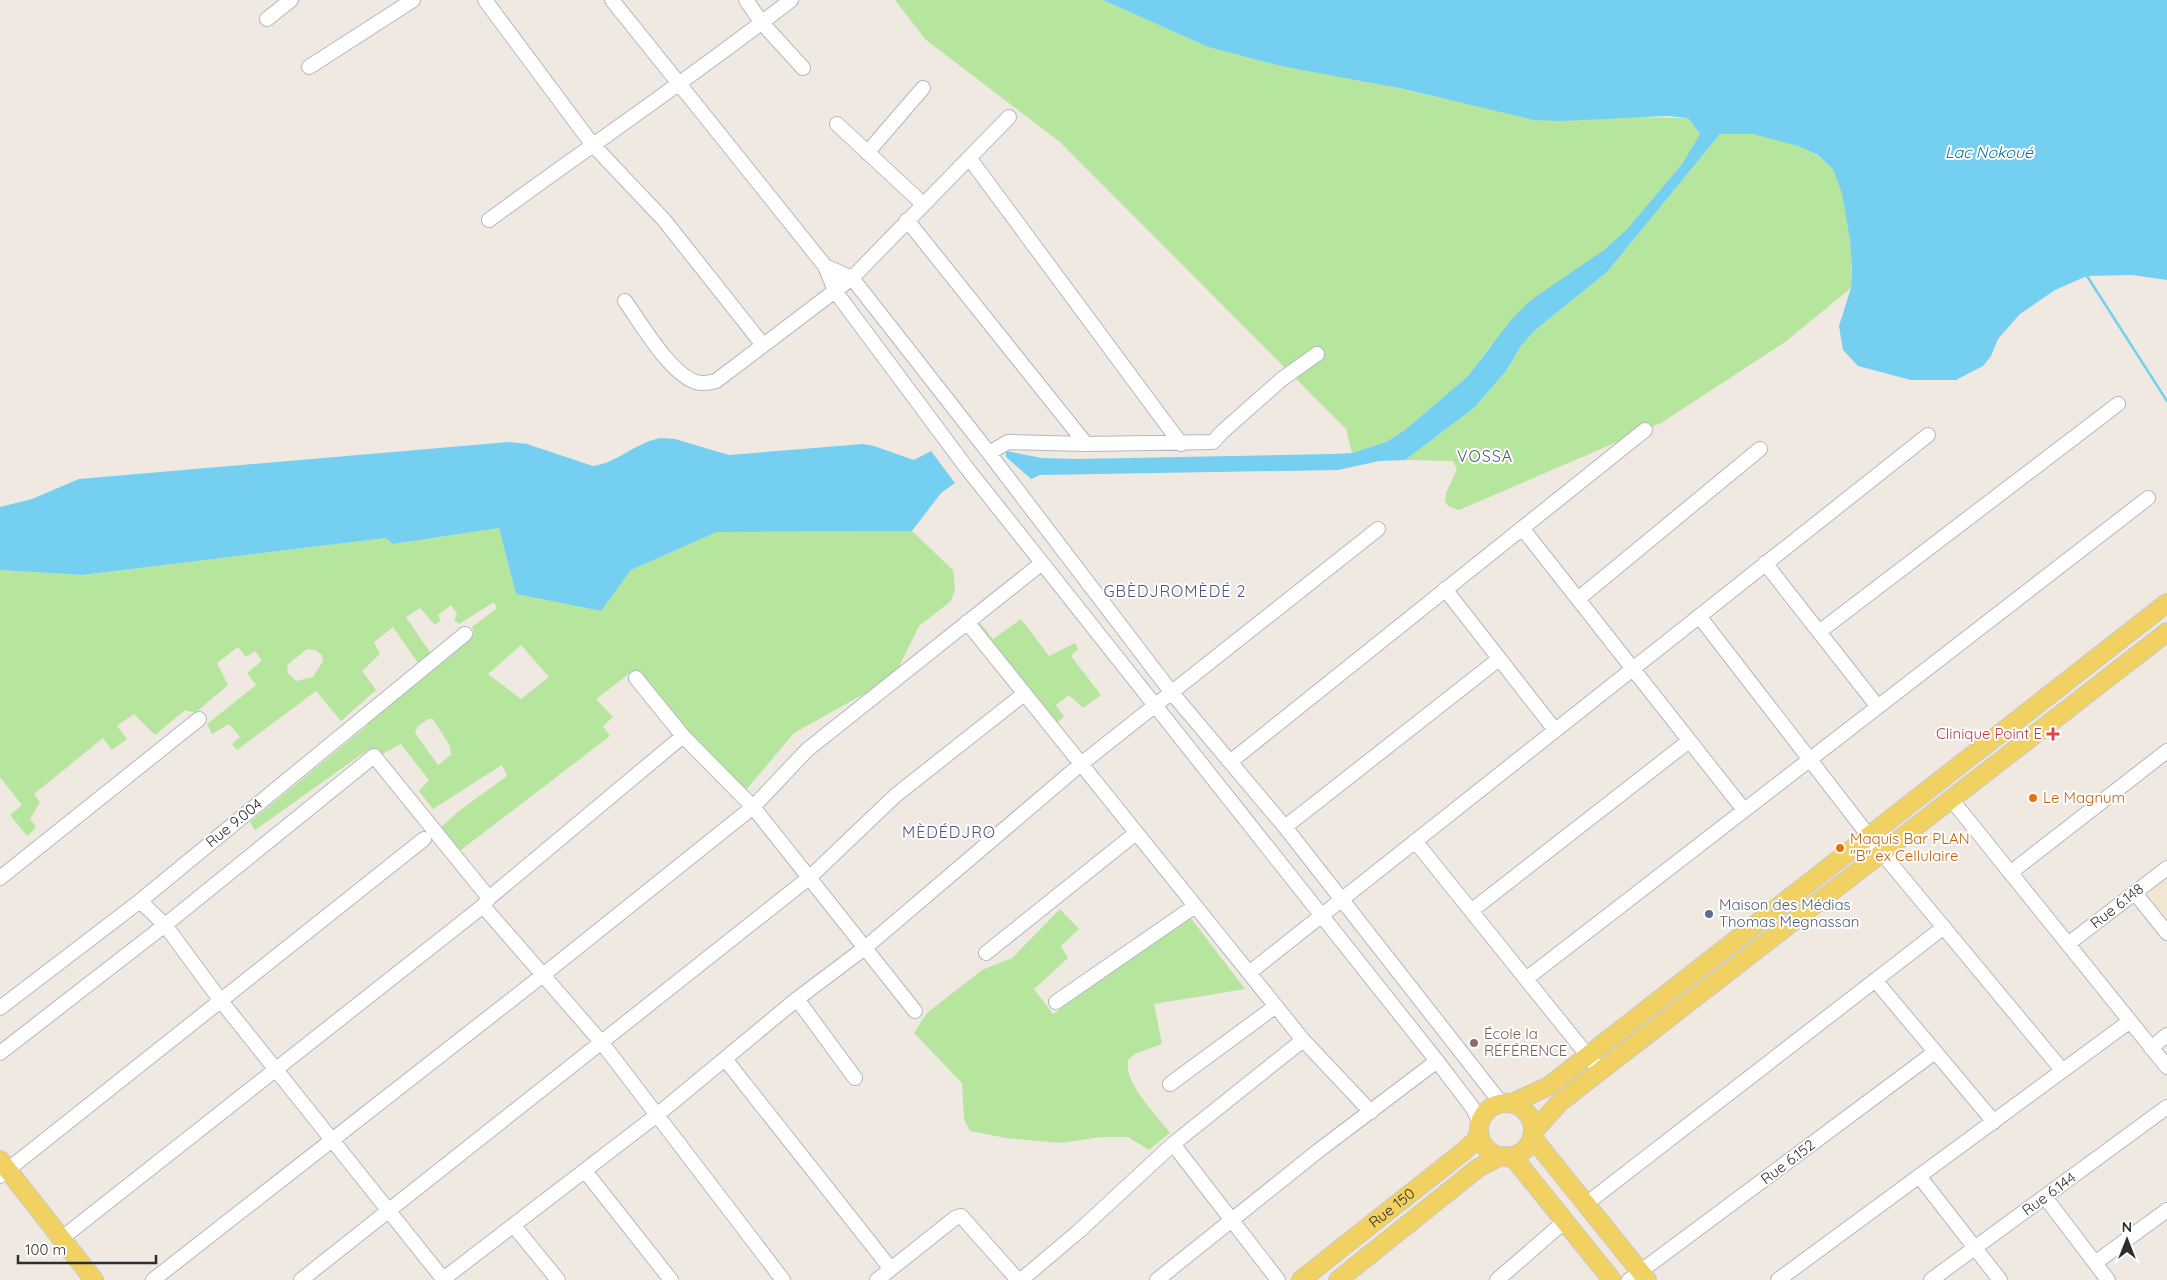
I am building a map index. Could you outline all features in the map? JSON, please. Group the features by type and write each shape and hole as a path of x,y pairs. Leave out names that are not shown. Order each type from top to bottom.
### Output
{"main road":[{"path":"1612,1280 1517,1162 1494,1154 1483,1145 1479,1127 1488,1110 1540,1092 2167,603"},
{"path":"1504,1156 1523,1150 1550,1110 2167,632"},
{"path":"2030,710 2045,727"},
{"path":"1506,1103 1528,1114 1532,1123 1532,1135 1586,1204 1639,1277"},
{"name":"Rue 150","path":"1301,1280 1464,1152 1476,1140 1479,1127"},
{"name":"Rue 150","path":"1338,1280 1478,1168 1504,1156"},
{"path":"3,1169 62,1238 94,1280"}],"street":[{"path":"267,19 291,0"},
{"path":"309,67 413,0"},
{"path":"485,0 592,144 664,220 763,345"},
{"path":"612,0 824,266 835,291 966,467 1437,1061 1472,1107 1479,1127"},
{"path":"746,0 762,23 804,68"},
{"path":"489,220 592,144 679,84 791,0"},
{"path":"867,153 923,88"},
{"path":"624,301 671,364 687,378 698,383 716,381 852,278 1009,117"},
{"path":"837,124 923,204"},
{"path":"970,159 1181,444"},
{"path":"907,220 1086,444"},
{"path":"824,266 852,278 1172,692 1284,827 1340,900 1506,1103"},
{"path":"989,453 1008,442 1181,444 1213,442 1282,379 1317,354"},
{"path":"1820,632 2118,404"},
{"path":"1230,762 1644,430"},
{"path":"1249,973 1928,435"},
{"path":"1578,599 1760,449"},
{"path":"1526,979 2148,498"},
{"path":"1522,528 1744,810"},
{"path":"140,901 165,926 221,1001 443,1280 657,1114 797,999 866,946 1081,764 1378,529"},
{"path":"153,1280 543,975 752,807 807,750 1042,563"},
{"path":"1766,563 1878,706"},
{"path":"1445,589 1554,730"},
{"path":"1699,616 1882,853 2062,1070"},
{"path":"967,622 1303,1040 1371,1112"},
{"name":"Rue 9.004","path":"0,1008 140,901 464,634"},
{"path":"1284,827 1499,659"},
{"path":"636,678 683,736 752,807 866,946 915,1011"},
{"path":"301,1280 810,878 896,795 1024,694"},
{"path":"0,878 199,719"},
{"path":"62,1238 277,1070 486,902 683,736"},
{"path":"1471,911 1689,742"},
{"path":"2010,873 2167,751"},
{"path":"0,1053 165,926 374,756 543,975 602,1043 783,1280"},
{"path":"1951,799 2167,1067"},
{"path":"986,953 1136,833"},
{"path":"3,1169 221,1001 424,839"},
{"path":"1415,841 1600,1071"},
{"name":"Rue 6.148","path":"2068,944 2167,868"},
{"path":"2135,892 2167,934"},
{"path":"1056,1002 1194,906"},
{"path":"1586,1204 1944,927"},
{"path":"1875,980 1994,1122"},
{"path":"797,999 855,1078"},
{"path":"1170,1084 1276,1006"},
{"path":"1778,1280 2130,1021"},
{"path":"2151,1048 2167,1035"},
{"path":"877,1280 955,1218 961,1216 1019,1280 1079,1231 1173,1144 1303,1040"},
{"name":"Rue 6.152","path":"1639,1277 1935,1052"},
{"path":"725,1059 891,1269"},
{"path":"1157,1280 1437,1061"},
{"name":"Rue 6.144","path":"1930,1280 2167,1107"},
{"path":"1173,1144 1233,1219 1278,1280"},
{"path":"585,1171 671,1280"},
{"path":"1919,1176 2000,1280"},
{"path":"2045,1197 2108,1280"},
{"path":"2095,1263 2167,1210"},
{"path":"1497,1280 1564,1222"},
{"path":"514,1226 558,1280"}],"shaded area":[{"path":"2167,874 2167,929 2140,896"}],"green space":[{"path":"895,0 1103,0 1208,47 1281,66 1345,76 1467,104 1561,121 1623,117 1688,118 1700,134 1682,164 1627,229 1604,250 1562,281 1490,346 1467,377 1405,430 1386,442 1352,453 1346,429 1060,142 926,40"},
{"path":"1720,134 1751,134 1771,137 1796,145 1819,156 1834,170 1843,195 1849,228 1851,288 1785,342 1661,423 1459,510 1448,506 1445,501 1446,493 1457,469 1453,461 1405,460 1474,408 1506,371 1521,346 1534,331 1607,272"},
{"path":"499,528 516,594 601,611 631,570 717,532 912,531 953,570 955,590 951,601 919,626 894,677 794,733 745,791 697,740 686,732 634,670 596,699 613,717 603,726 610,736 453,856 433,834 459,811 507,776 502,765 433,809 419,791 429,780 401,744 377,757 369,749 255,830 250,822 367,726 371,717 474,634 472,627 497,608 494,602 459,624 454,620 457,614 451,605 438,615 441,620 435,625 420,608 406,617 431,654 418,663 393,627 374,642 380,654 362,671 376,690 341,721 316,691 237,750 232,744 240,737 229,724 212,734 207,724 256,685 247,673 262,661 255,651 246,657 238,647 217,663 228,685 195,713 185,710 155,735 134,714 117,726 127,739 112,750 103,738 34,794 40,802 30,819 36,827 27,836 10,815 22,805 0,777 0,570 82,575 386,538 393,544","holes":["521,645 549,677 521,699 488,674","307,649 315,650 322,655 323,661 313,677 296,681 288,673 287,665","428,719 433,719 450,746 451,755 438,765 415,733 417,727"]},
{"path":"1021,619 1049,656 1075,643 1078,649 1071,656 1101,695 1083,708 1069,695 1056,705 1064,717 1054,725 975,627 980,623 993,639"},
{"path":"1060,909 1079,929 1061,946 1068,958 1034,989 1053,1014 1190,917 1245,989 1154,1004 1162,1044 1135,1054 1128,1060 1128,1069 1136,1089 1170,1133 1149,1150 1128,1137 1101,1137 1060,1143 1006,1138 970,1131 964,1119 962,1083 914,1033 927,1013 982,970 1012,958"}],"water":[{"name":"Lac Nokoué","path":"1103,0 2167,0 2167,280 2132,275 2087,276 2055,290 2020,314 1998,339 1991,356 1983,366 1956,380 1911,380 1858,366 1843,350 1839,326 1851,288 1852,270 1850,240 1842,193 1833,169 1818,155 1798,146 1753,134 1720,134 1607,272 1534,331 1521,346 1506,371 1474,408 1405,460 1379,461 1338,470 1040,475 1031,479 1006,457 1006,451 1042,458 1077,459 1332,454 1352,453 1386,442 1405,430 1467,377 1511,320 1531,300 1604,250 1627,229 1682,164 1700,134 1688,118 1667,116 1561,121 1534,120 1399,88 1281,66 1208,47"},
{"path":"661,438 675,439 729,455 863,444 914,460 931,451 955,483 941,493 912,531 717,532 631,570 601,611 516,594 499,528 393,544 386,538 82,575 0,570 0,507 32,499 79,479 509,442 527,444 593,466 610,461 643,444"}],"waterway":[{"path":"2087,276 2167,401"}],"place":[{"name":"Clinique Point E","path":"2053,734"},
{"name":"Le Magnum","path":"2033,798"},
{"name":"Maquis Bar PLAN \"B\" ex Cellulaire","path":"1840,848"},
{"name":"Maison des Médias Thomas Megnassan","path":"1709,914"},
{"name":"École la RÉFÉRENCE","path":"1474,1043"}],"district":[{"name":"VOSSA","path":"1485,456"},
{"name":"GBÈDJROMÈDÉ 2","path":"1175,591"},
{"name":"MÈDÉDJRO","path":"949,832"}]}
